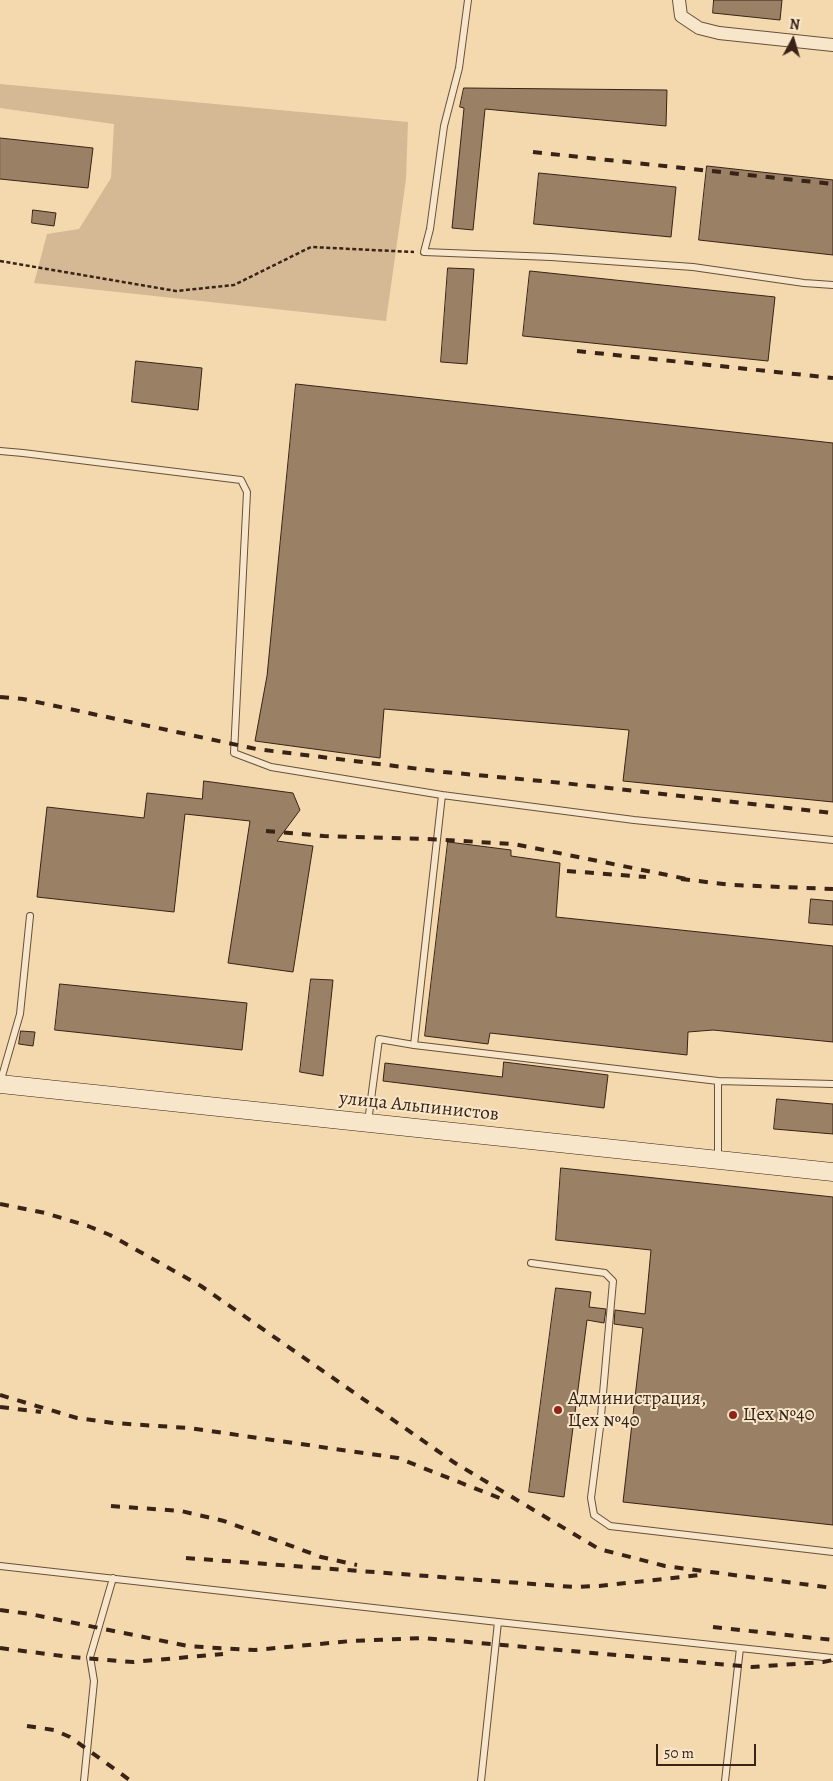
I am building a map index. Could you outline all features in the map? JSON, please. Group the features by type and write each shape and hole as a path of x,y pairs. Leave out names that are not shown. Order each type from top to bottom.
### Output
{"main road":[{"name":"улица Альпинистов","path":"0,1083 833,1172"}],"street":[{"path":"679,0 681,16 699,28 719,33 833,46"}],"lane":[{"path":"468,0 459,68 444,126 430,229 424,252 551,257 693,267 804,283 833,284"},
{"path":"0,451 23,452 241,480 247,492 234,753 271,767 442,795 634,820 833,840"},
{"path":"414,1045 442,795"},
{"path":"0,1083 20,1014 30,916"},
{"path":"367,1123 378,1039 414,1045 718,1081 833,1084"},
{"path":"718,1081 718,1160"},
{"path":"531,1264 605,1272 613,1281 600,1427 591,1498 594,1515 610,1526 833,1552"},
{"path":"0,1566 833,1658"},
{"path":"84,1781 94,1681 90,1657 113,1578"},
{"path":"481,1781 498,1622"},
{"path":"725,1781 740,1648"}],"path":[{"path":"0,261 176,291 234,285 311,247 424,252"}],"shaded area":[{"path":"0,84 408,122 406,179 386,321 34,283 47,234 79,229 111,178 114,124 0,108"}],"building":[{"path":"714,0 782,0 780,20 713,13"},
{"path":"464,88 667,90 666,126 485,109 473,230 452,228 464,108 460,107"},
{"path":"0,138 93,148 88,188 0,179"},
{"path":"707,166 833,180 833,255 699,240"},
{"path":"539,173 676,187 671,237 534,224"},
{"path":"33,210 56,213 54,226 32,223"},
{"path":"448,268 474,269 467,364 441,362"},
{"path":"530,271 775,297 768,361 523,336"},
{"path":"136,361 202,368 198,410 132,402"},
{"path":"296,384 833,443 833,802 623,781 629,730 384,709 380,758 255,741 267,676"},
{"path":"204,781 293,793 300,810 277,841 313,846 293,972 228,963 250,821 185,814 174,912 37,897 47,807 144,818 147,793 202,799"},
{"path":"448,842 511,850 511,856 560,863 556,917 833,946 833,1042 713,1030 688,1032 687,1055 490,1033 488,1044 425,1036"},
{"path":"811,899 833,901 833,925 809,923"},
{"path":"311,979 333,980 323,1076 300,1072"},
{"path":"60,984 247,1003 242,1050 55,1030"},
{"path":"21,1031 35,1032 33,1046 19,1044"},
{"path":"504,1062 608,1075 604,1108 383,1081 385,1063 502,1077"},
{"path":"777,1099 833,1104 833,1134 774,1129"},
{"name":"Цех №40","path":"561,1168 833,1197 833,1525 623,1502 643,1328 614,1324 615,1310 645,1314 651,1250 556,1240"},
{"name":"Администрация, Цех №40","path":"556,1288 591,1292 589,1307 606,1309 604,1323 587,1320 564,1497 529,1492"}],"railway":[{"path":"533,152 833,184"},
{"path":"577,351 833,378"},
{"path":"0,697 23,699 256,749 444,772 563,783 833,813"},
{"path":"266,831 324,836 514,844 687,879"},
{"path":"567,871 646,877"},
{"path":"681,879 732,885 833,889"},
{"path":"0,1204 45,1213 88,1226 110,1235 201,1286 455,1463 599,1549 665,1566 833,1588"},
{"path":"0,1395 77,1418 113,1423 189,1428 398,1458 507,1501"},
{"path":"0,1407 41,1412"},
{"path":"111,1506 181,1511 224,1521 321,1557 357,1565"},
{"path":"186,1558 574,1587 700,1575"},
{"path":"0,1610 30,1614 188,1646 217,1648 255,1650 351,1641 423,1638 752,1667 833,1660"},
{"path":"713,1627 833,1640"},
{"path":"0,1648 70,1657 133,1662 223,1654"},
{"path":"27,1726 54,1730 70,1737 131,1781"}],"place":[{"name":"Администрация, Цех №40","path":"558,1410"},
{"name":"Цех №40","path":"733,1415"}]}
